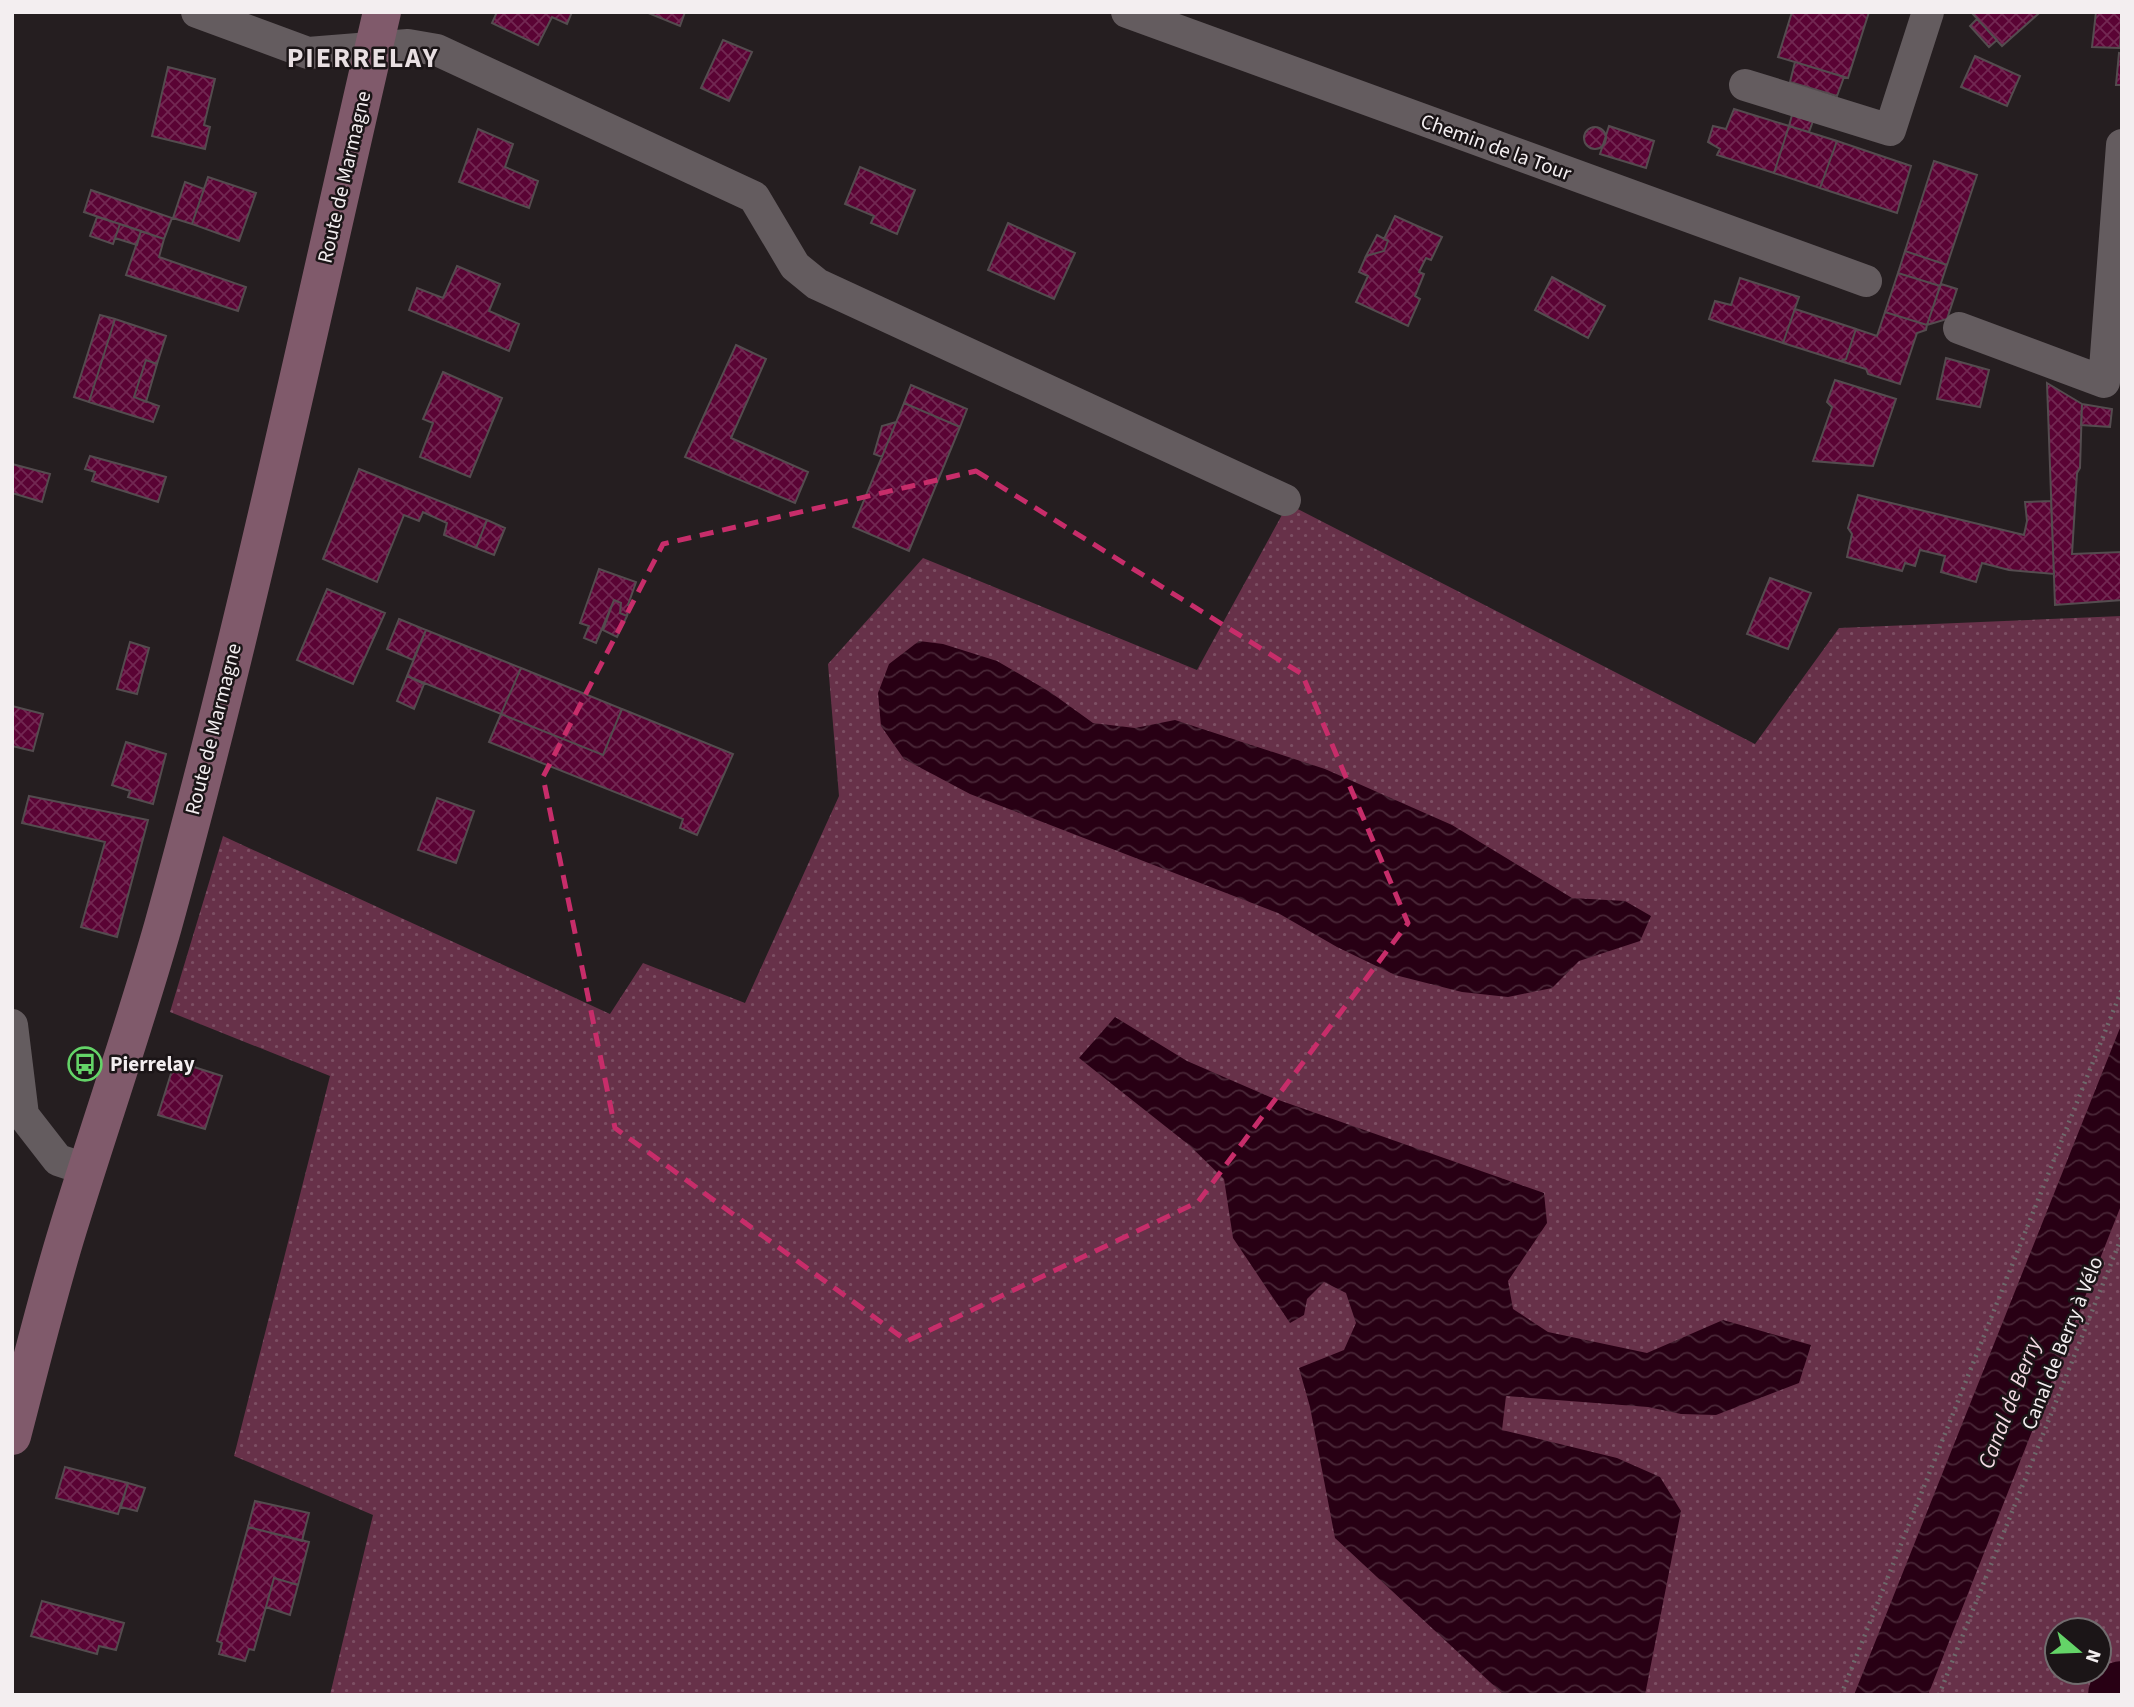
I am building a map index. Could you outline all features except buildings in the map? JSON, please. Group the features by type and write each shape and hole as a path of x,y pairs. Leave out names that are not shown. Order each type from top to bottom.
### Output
{"main road":[{"name":"Route de Marmagne","path":"12,1367 167,836 228,581 368,31"},
{"name":"Route de Marmagne","path":"12,1436 67,1231 163,924 219,709 273,490 368,31"}],"street":[{"path":"197,12 308,53 368,31 408,45 437,50 754,197 795,266 817,284 1285,500"},
{"name":"Chemin de la Tour","path":"1127,12 1866,281"},
{"path":"1745,85 1890,130 1928,12"},
{"path":"1959,328 2104,382 2122,145"},
{"path":"12,1025 23,1115 58,1160 70,1164"}],"path":[{"path":"1841,1695 2122,989"},
{"name":"Canal de Berry à Vélo","path":"1939,1695 2122,1236"}],"highlighted area":[{"path":"976,471 1302,674 1408,923 1198,1202 907,1341 615,1128 543,777 663,544"}],"shaded area":[{"path":"1288,504 1755,744 1839,628 2122,616 2122,1695 330,1695 373,1515 234,1456 330,1076 170,1012 223,836 610,1014 643,963 745,1003 839,796 828,664 923,558 1197,670"}],"water":[{"path":"919,641 943,644 997,661 1050,692 1093,723 1135,728 1175,720 1325,769 1452,825 1572,898 1625,901 1651,916 1640,941 1579,961 1552,988 1508,997 1462,992 1395,975 1337,947 1278,913 970,794 904,759 881,726 878,693 889,664"},
{"path":"1115,1017 1187,1061 1270,1097 1544,1193 1547,1223 1508,1281 1513,1309 1548,1332 1647,1353 1723,1320 1811,1345 1799,1383 1716,1415 1681,1414 1648,1407 1506,1396 1502,1430 1617,1458 1660,1477 1681,1511 1645,1695 1504,1695 1335,1538 1310,1407 1299,1368 1344,1350 1356,1323 1346,1293 1324,1282 1307,1299 1304,1315 1290,1323 1233,1238 1224,1179 1189,1145 1079,1058"},
{"name":"Canal de Berry","path":"2122,1023 2122,1203 1928,1695 1854,1695"}],"place":[{"name":"Pierrelay","path":"85,1064"}],"district":[{"name":"PIERRELAY","path":"363,57"}]}
